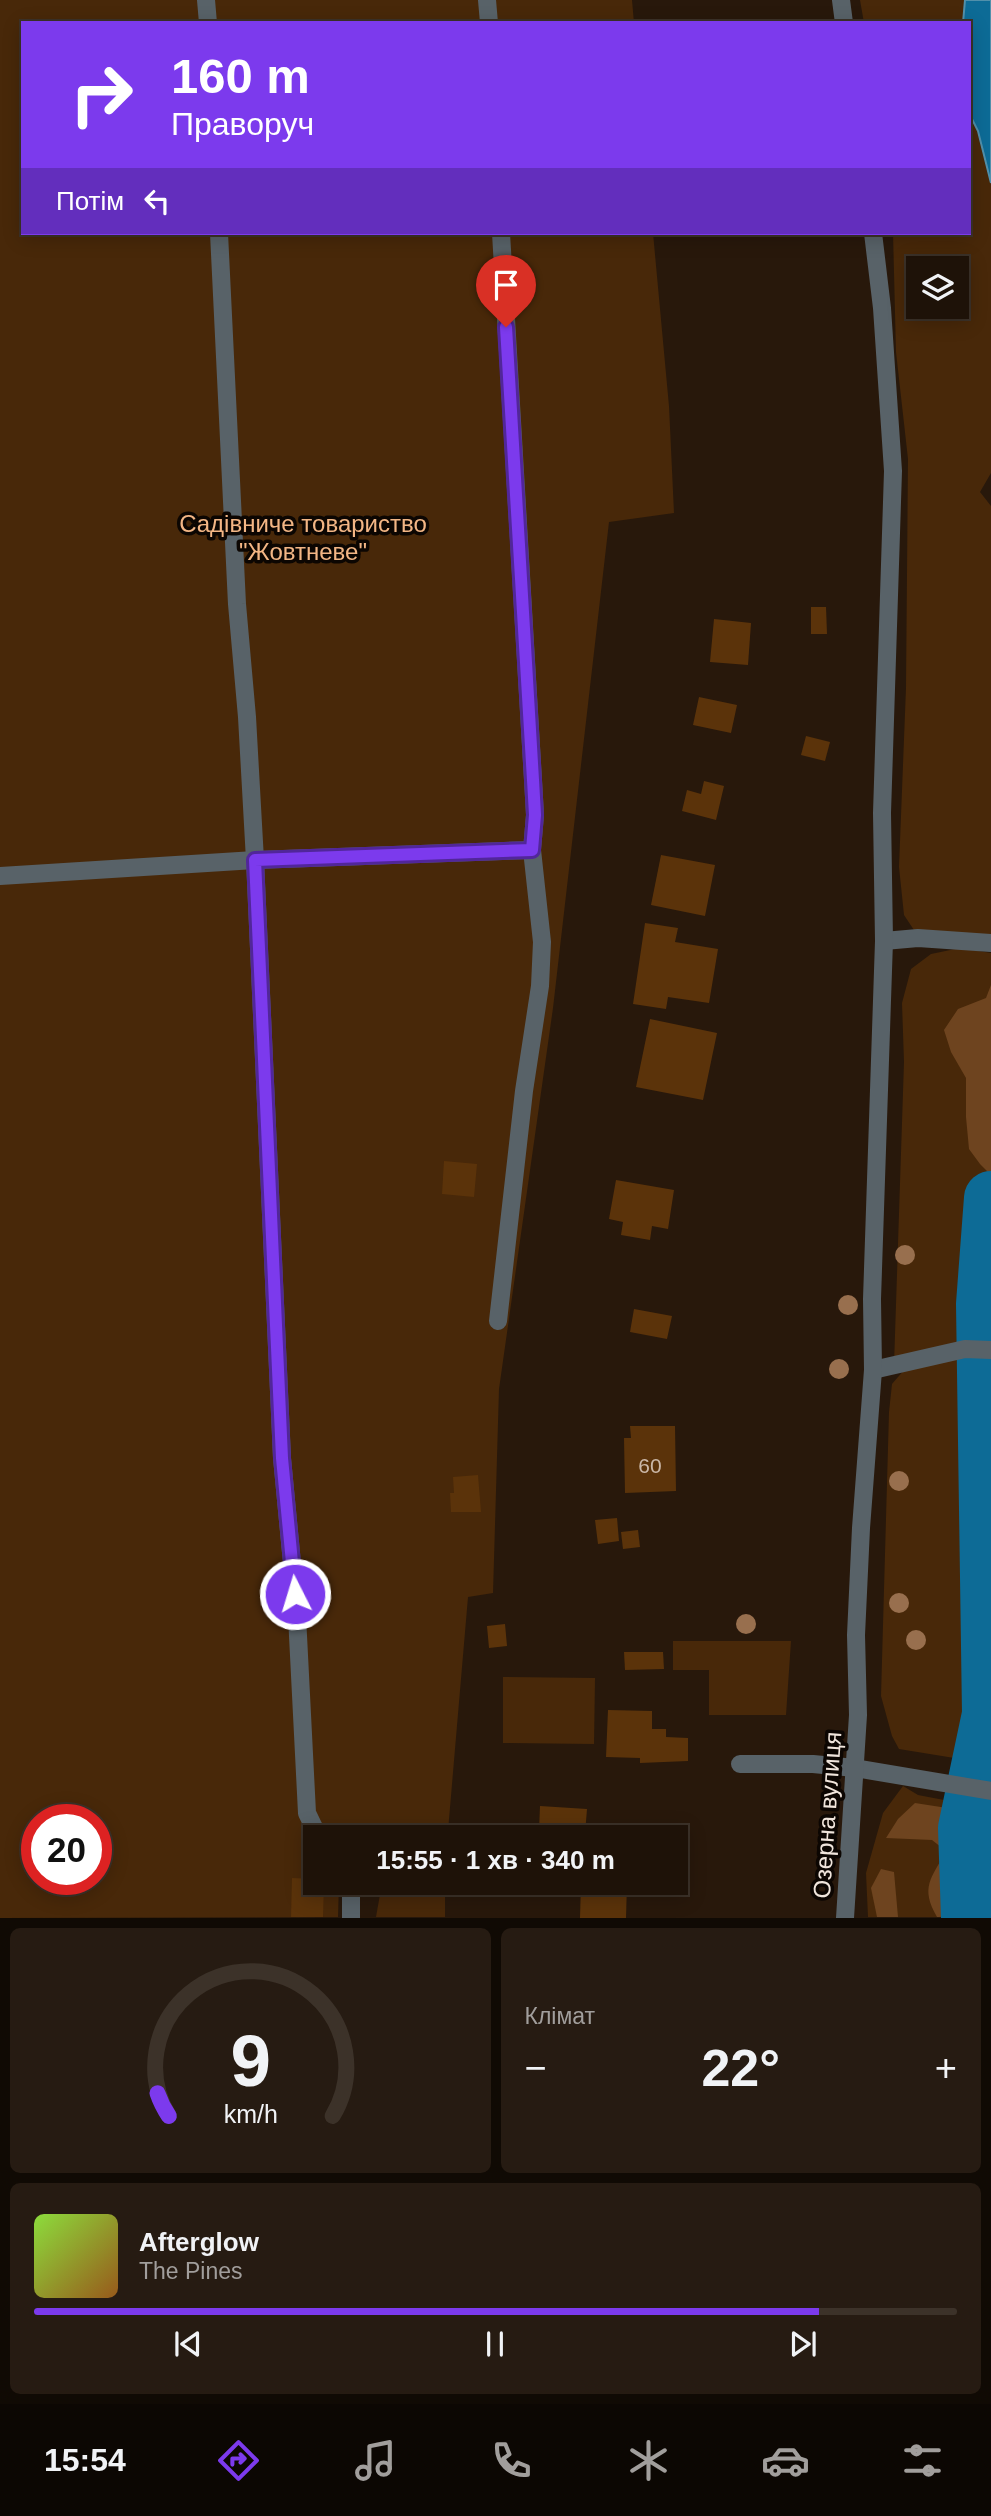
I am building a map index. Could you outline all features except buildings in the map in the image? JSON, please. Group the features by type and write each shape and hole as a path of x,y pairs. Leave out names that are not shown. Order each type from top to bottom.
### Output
{"street":[{"path":"206,0 208,21"},
{"path":"487,0 489,21"},
{"path":"841,0 844,21"},
{"path":"219,235 237,604 255,860 282,1458 297,1616 307,1813 313,1825"},
{"path":"498,1321 524,1091 540,986 542,942 532,850 535,815 501,235"},
{"name":"Озерна вулиця","path":"845,1917 858,1715 856,1635 860,1542 873,1370 872,1299 884,941 882,813 893,471 883,308 873,235"},
{"path":"0,876 255,860 532,850"},
{"path":"884,941 918,938 987,942"},
{"path":"873,1370 965,1349 991,1350"},
{"path":"740,1764 813,1764 855,1768 991,1791"},
{"path":"351,1895 351,1917"}],"green space":[{"name":"Садівниче товариство \"Жовтневе\"","path":"0,0 632,0 634,21 21,21 21,235 653,235 669,406 674,513 609,522 553,1008 499,1389 493,1593 468,1597 449,1825 303,1825 303,1895 339,1895 338,1917 0,1918"},
{"path":"860,0 965,0 963,21 864,21"},
{"path":"971,117 978,131 991,183 991,473 980,492 991,506 991,937 914,930 904,915 899,867 906,688 908,459 896,352 893,235 971,235"},
{"path":"960,948 991,953 991,1764 899,1749 892,1736 881,1696 889,1412 892,1384 911,1362 894,1365 904,1062 902,1003 911,969 931,954"},
{"path":"673,1641 791,1641 786,1715 709,1715 709,1670 673,1670"},
{"path":"503,1677 595,1678 594,1744 503,1743"},
{"path":"903,1786 918,1795 991,1809 991,1917 868,1917 866,1873 883,1813"},
{"path":"380,1895 445,1895 445,1917 376,1917"}],"shaded area":[{"path":"991,985 991,1175 969,1149 966,1078 951,1052 944,1030 958,1009 986,998"},
{"path":"991,1234 991,1301 976,1282 980,1243"},
{"path":"991,1623 991,1770 971,1751 979,1677 979,1650"},
{"path":"915,1803 960,1810 991,1819 990,1856 984,1888 978,1900 955,1915 937,1917 929,1898 932,1876 946,1851 932,1840 886,1838 898,1819"},
{"path":"881,1869 894,1872 898,1917 877,1917 871,1888"}],"water":[{"path":"965,0 991,0 991,183 978,131 971,117 971,21 963,21"}],"waterway":[{"path":"968,1918 965,1828 989,1714 983,1304 991,1198"}],"route":[{"path":"295,1594 282,1458 255,860 532,850 535,815 506,327"}]}
